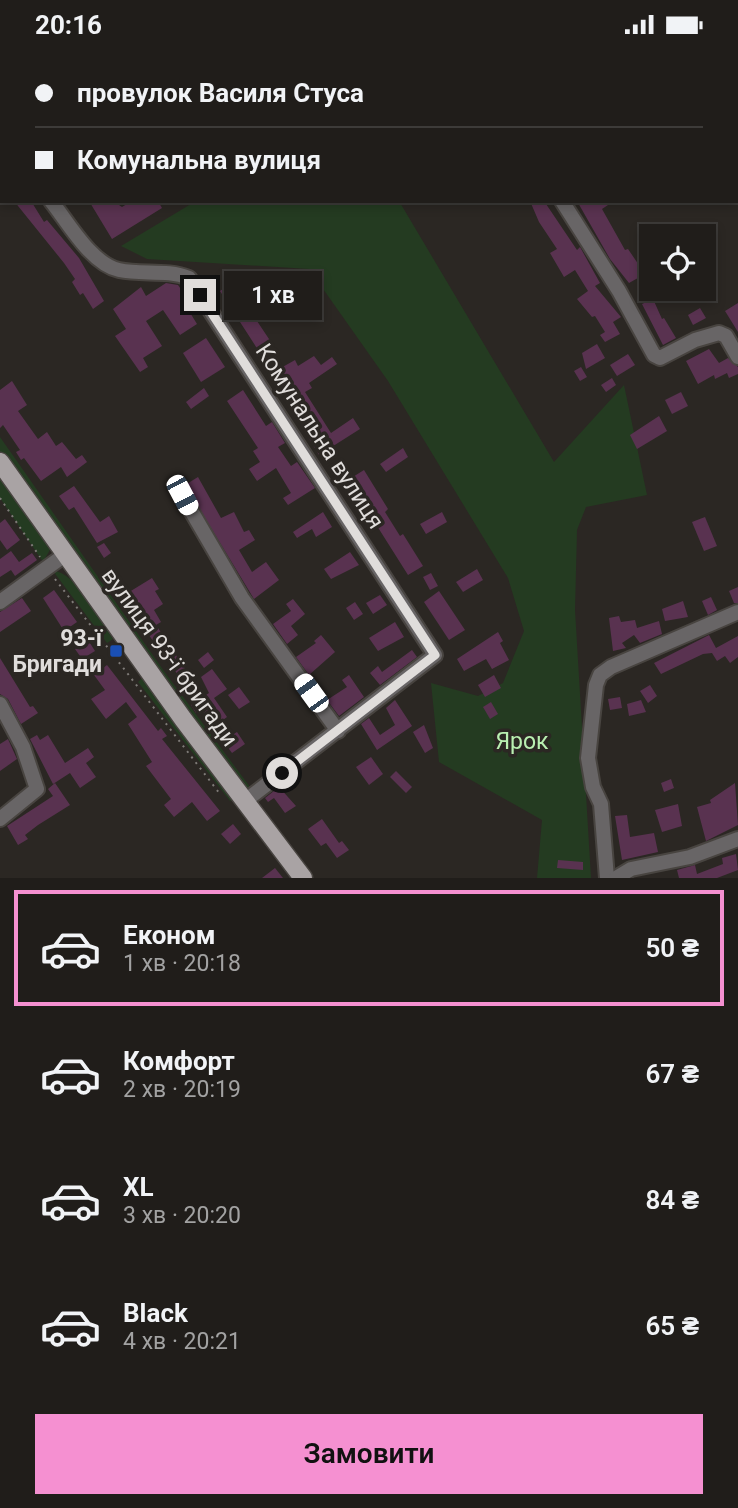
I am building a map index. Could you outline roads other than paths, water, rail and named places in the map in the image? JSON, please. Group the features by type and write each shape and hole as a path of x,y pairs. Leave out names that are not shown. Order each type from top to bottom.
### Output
{"main road":[{"name":"вулиця 93-ї бригади","path":"0,462 303,878"}],"street":[{"name":"Комунальна вулиця","path":"53,203 93,253 107,265 118,270 189,278 435,655 338,731"},
{"path":"563,203 619,291 654,355 660,358 695,340 719,333 726,337 738,357"},
{"path":"182,495 242,598 338,731 245,801"},
{"path":"0,602 66,554"},
{"path":"607,878 601,804 593,787 588,758 594,692 604,671 738,612"},
{"path":"0,704 23,747 37,789 0,819"},
{"path":"616,878 631,869 690,857 738,839"}],"place":[{"name":"93-ї Бригади","path":"116,651"}],"park label":[{"name":"Ярок","path":"522,741"}]}
